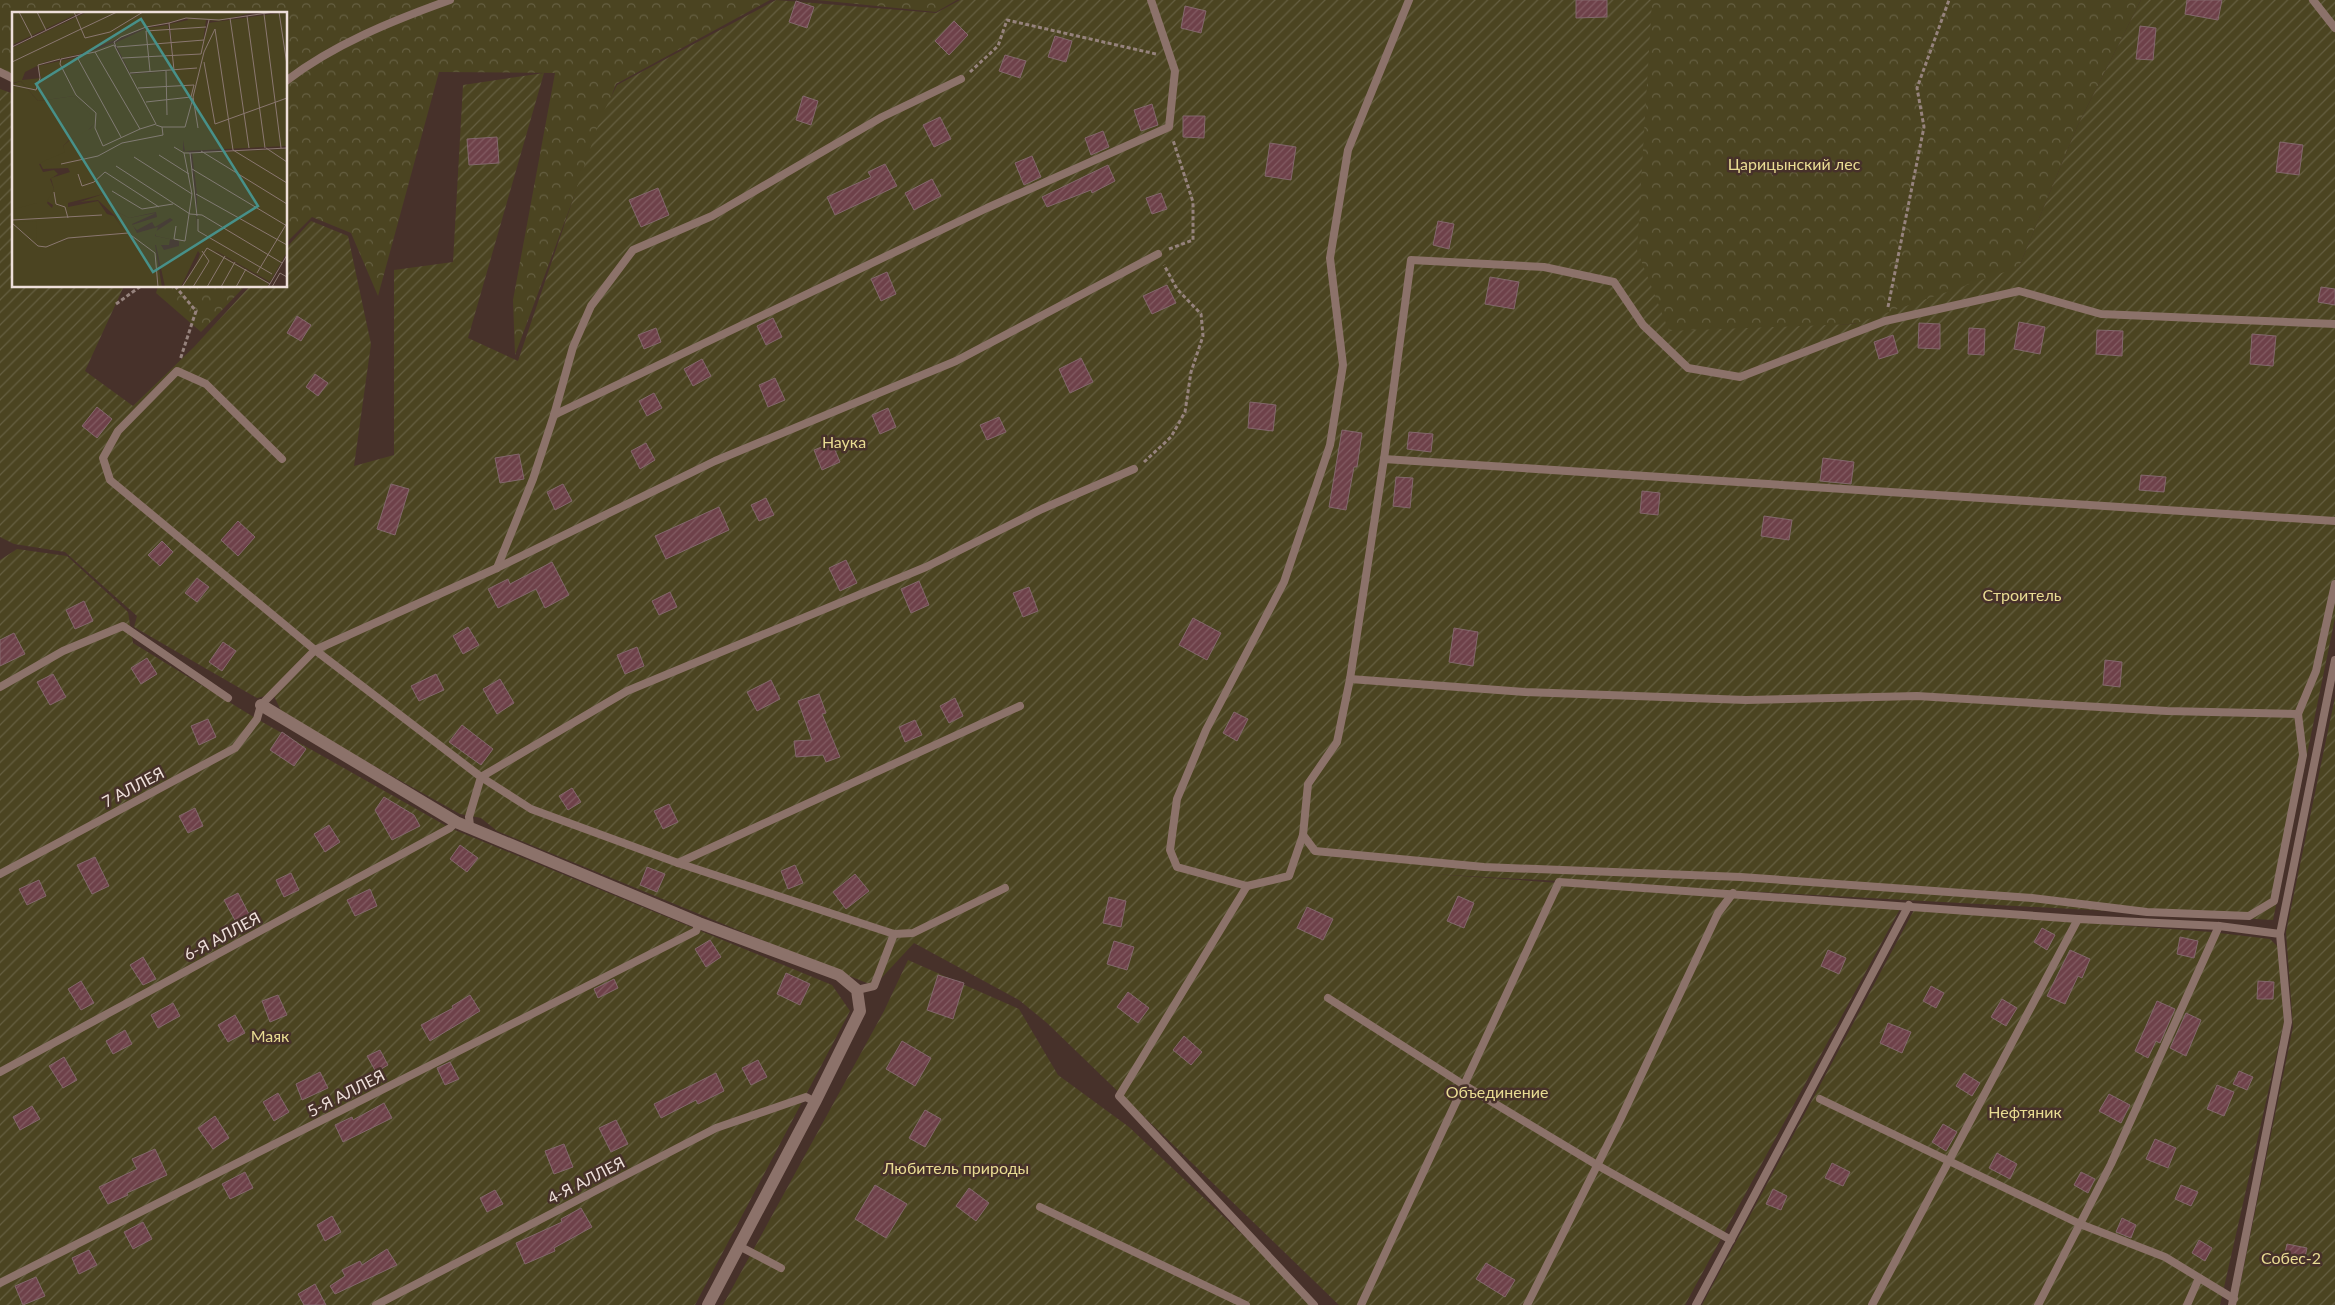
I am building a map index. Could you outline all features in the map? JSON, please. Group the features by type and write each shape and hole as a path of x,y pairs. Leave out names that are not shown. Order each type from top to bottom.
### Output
{"street":[{"path":"261,705 456,822 470,826 699,922 840,975 857,990 860,1011 815,1102 708,1305"}],"lane":[{"path":"288,79 312,60 411,14 450,0"},
{"path":"554,414 987,208 1169,127 1175,71 1151,0"},
{"path":"1409,0 1348,150 1330,258 1343,365 1330,445 1284,582 1206,730 1177,799 1170,850 1177,868 1247,886 1289,876 1303,835 1308,784 1338,742 1350,679 1384,459 1411,260 1544,267 1614,282 1643,325 1688,368 1740,377 1885,321 2018,291 2101,314 2335,324"},
{"path":"2313,0 2335,28"},
{"path":"0,72 12,78"},
{"path":"497,568 532,479 554,414 573,347 591,306 633,250 712,216 882,117 961,79"},
{"path":"315,650 497,568 715,461 956,361 1158,254"},
{"path":"282,459 206,384 176,371 118,431 103,458 110,480 315,650 480,777 531,810 678,864 894,934 912,933 1005,888"},
{"path":"1384,459 2335,520"},
{"path":"470,826 469,817 480,777 627,691 926,567 1042,509 1134,469"},
{"path":"1303,835 1315,851 1484,868 1741,877 2032,898 2147,912 2249,916 2274,901 2303,755 2298,714 2316,671 2335,584"},
{"path":"0,687 63,651 123,626 228,698"},
{"name":"7 АЛЛЕЯ","path":"0,874 235,748 257,719 261,705 315,650"},
{"path":"1820,1099 2080,1224 2165,1258 2199,1278 2233,1302 2288,1022 2280,934 2335,660"},
{"path":"1350,679 1534,693 1746,700 1917,696 2167,711 2298,714"},
{"path":"678,864 1020,706"},
{"name":"6-Я АЛЛЕЯ","path":"0,1072 450,828 456,822"},
{"path":"1361,1305 1559,882 1909,905 2078,919 2219,926 2280,934"},
{"path":"1247,886 1119,1096 1314,1305"},
{"path":"1527,1305 1667,1022 1718,913 1733,893"},
{"path":"1696,1305 1909,905"},
{"path":"1872,1305 2078,919"},
{"name":"5-Я АЛЛЕЯ","path":"0,1283 696,931 699,922"},
{"path":"2038,1305 2111,1164 2219,926"},
{"path":"857,990 874,986 894,934"},
{"path":"1328,998 1464,1085 1597,1165 1731,1240"},
{"name":"4-Я АЛЛЕЯ","path":"376,1305 716,1128 806,1097 815,1102"},
{"path":"1040,1207 1246,1305"},
{"path":"739,1246 781,1268"},
{"path":"2187,1305 2199,1278"}],"path":[{"path":"1885,321 1924,127 1917,88 1950,0"},
{"path":"961,79 998,46 1007,20 1171,58"},
{"path":"1134,469 1151,457 1171,437 1185,412 1191,372 1203,336 1200,314 1177,289 1158,254 1193,240 1194,202 1179,162 1169,127"},
{"path":"116,304 138,288"},
{"path":"176,371 196,311 178,288"}],"green space":[{"path":"0,0 770,0 616,84 515,355 513,300 555,73 439,72 378,296 351,233 312,217 288,241 288,12 12,12 12,80 0,75"},
{"path":"776,0 936,13 960,0 1652,0 1637,250 1669,331 1854,324 2019,267 2077,127 2141,0 2335,0 2335,618 2273,920 1432,874 1901,907 1685,1305 1339,1305 1047,1023 1019,1000 914,943 874,986 497,831 481,818 460,814 283,715 273,694 257,698 134,627 137,616 65,552 14,544 0,537 0,89 12,93 12,288 123,288 85,371 133,406 194,347 248,288 288,288 288,246 311,221 348,236 371,344 354,466 394,455 394,270 453,262 463,85 544,73 468,338 518,361 601,117 617,85"},
{"path":"817,0 957,0 936,12"},
{"name":"Царицынский лес","path":"1651,0 2141,0 2077,127 2019,267 1885,321 1672,339 1638,261 1628,150"},
{"path":"157,288 243,288 201,332 156,293"},
{"name":"Маяк","path":"17,549 67,556 128,612 133,643 257,719 450,828 832,985 850,1011 695,1305 0,1305 0,560"},
{"name":"Собес-2","path":"2335,697 2335,1305 2236,1305 2293,1027 2286,932"},
{"name":"Нефтяник","path":"1914,910 2211,932 2270,939 2279,948 2284,1022 2220,1305 1702,1305"},
{"name":"Любитель природы","path":"908,960 1019,1009 1058,1075 1129,1127 1317,1305 723,1305 884,1011"}],"building":[{"path":"1576,0 1607,0 1607,17 1576,18"},
{"path":"2187,0 2222,0 2218,20 2185,14"},
{"path":"796,1 814,7 807,28 789,22"},
{"path":"1185,6 1206,11 1201,33 1181,28"},
{"path":"954,21 968,35 949,55 935,41"},
{"path":"2140,26 2156,28 2153,60 2136,59"},
{"path":"1055,36 1072,41 1066,62 1048,57"},
{"path":"1005,55 1026,61 1020,78 999,71"},
{"path":"803,96 818,101 811,125 796,120"},
{"path":"1152,104 1158,125 1141,131 1134,110"},
{"path":"1183,116 1205,116 1204,138 1183,137"},
{"path":"940,117 951,139 934,147 923,125"},
{"path":"1103,131 1109,147 1091,155 1085,138"},
{"path":"497,137 499,163 469,165 467,139"},
{"path":"2280,142 2303,145 2299,175 2276,172"},
{"path":"1270,143 1296,147 1291,180 1265,176"},
{"path":"1032,156 1041,177 1024,185 1015,163"},
{"path":"885,164 897,186 835,215 827,197 871,177 868,172"},
{"path":"1108,165 1115,181 1092,193 1091,190 1047,207 1042,197"},
{"path":"932,179 941,196 914,210 905,193"},
{"path":"658,188 669,215 641,227 629,200"},
{"path":"1161,193 1167,209 1152,214 1146,198"},
{"path":"1438,221 1454,224 1449,249 1433,245"},
{"path":"887,272 896,294 881,301 871,279"},
{"path":"1490,277 1519,282 1514,309 1485,304"},
{"path":"1167,285 1176,303 1152,314 1143,296"},
{"path":"2321,287 2335,289 2335,305 2318,302"},
{"path":"297,316 311,325 301,341 287,333"},
{"path":"773,318 782,337 766,345 757,326"},
{"path":"2019,322 2045,327 2040,354 2014,349"},
{"path":"1919,323 1940,324 1940,349 1918,348"},
{"path":"656,328 661,342 644,349 638,335"},
{"path":"1969,328 1985,329 1984,355 1968,354"},
{"path":"2097,330 2123,331 2122,356 2096,354"},
{"path":"2252,334 2276,336 2273,366 2250,364"},
{"path":"1893,335 1898,353 1879,359 1874,342"},
{"path":"1081,358 1093,382 1070,393 1059,369"},
{"path":"702,359 711,376 693,386 684,369"},
{"path":"315,374 328,383 318,396 306,387"},
{"path":"775,378 785,400 768,407 759,385"},
{"path":"654,393 662,408 647,416 639,401"},
{"path":"1250,402 1276,405 1273,431 1248,428"},
{"path":"97,407 112,419 97,438 82,426"},
{"path":"888,408 896,427 880,434 872,415"},
{"path":"999,417 1006,432 987,440 980,425"},
{"path":"1342,430 1362,433 1357,467 1354,467 1346,510 1329,507"},
{"path":"1409,432 1433,434 1431,452 1407,449"},
{"path":"646,443 655,460 640,469 631,451"},
{"path":"832,443 840,462 822,470 814,450"},
{"path":"519,454 524,479 500,483 495,458"},
{"path":"1823,458 1854,462 1851,484 1820,481"},
{"path":"2141,475 2166,477 2164,492 2139,490"},
{"path":"1396,477 1413,478 1410,508 1393,506"},
{"path":"391,484 409,489 395,535 377,529"},
{"path":"563,484 572,501 555,510 547,492"},
{"path":"1642,491 1660,493 1658,515 1640,513"},
{"path":"766,498 774,515 759,521 751,505"},
{"path":"719,507 729,530 666,559 655,536"},
{"path":"1764,516 1792,520 1789,540 1761,536"},
{"path":"238,521 255,537 238,556 221,540"},
{"path":"162,541 173,552 160,566 148,555"},
{"path":"846,560 857,583 840,591 829,568"},
{"path":"552,562 569,595 545,608 536,589 498,608 488,589 508,579 510,584"},
{"path":"197,578 209,587 197,602 185,593"},
{"path":"919,581 929,605 911,613 901,589"},
{"path":"1029,587 1038,611 1023,617 1013,593"},
{"path":"670,592 677,607 659,615 652,601"},
{"path":"84,601 93,621 75,629 66,610"},
{"path":"1193,618 1221,633 1207,660 1179,645"},
{"path":"468,627 479,645 463,654 453,636"},
{"path":"1454,628 1478,632 1473,666 1449,662"},
{"path":"14,633 25,654 0,666 0,640"},
{"path":"223,642 236,651 222,671 209,662"},
{"path":"637,647 644,666 625,674 617,655"},
{"path":"147,658 157,674 141,684 131,668"},
{"path":"2105,660 2122,662 2120,687 2103,685"},
{"path":"53,674 66,697 50,705 37,682"},
{"path":"436,674 444,690 419,701 411,686"},
{"path":"500,679 514,703 497,714 483,689"},
{"path":"771,680 780,699 757,711 747,692"},
{"path":"819,694 826,713 822,714 840,757 826,762 823,755 796,757 794,741 812,740 798,701"},
{"path":"955,698 963,716 949,723 940,706"},
{"path":"1234,712 1248,719 1237,741 1223,733"},
{"path":"208,719 216,737 199,745 191,726"},
{"path":"915,720 922,735 905,742 899,727"},
{"path":"462,725 493,749 481,765 449,742"},
{"path":"282,732 306,749 294,766 270,750"},
{"path":"572,788 581,802 568,810 559,796"},
{"path":"384,797 414,815 420,826 392,840 375,810"},
{"path":"669,804 678,822 663,829 654,811"},
{"path":"195,808 203,826 188,833 179,816"},
{"path":"329,825 340,842 325,852 314,834"},
{"path":"460,845 478,858 467,872 450,859"},
{"path":"95,857 109,886 92,894 77,865"},
{"path":"795,865 803,883 788,889 781,871"},
{"path":"647,867 665,874 657,892 640,885"},
{"path":"291,873 299,890 284,897 276,880"},
{"path":"855,874 869,891 846,909 833,892"},
{"path":"39,880 46,896 27,905 19,889"},
{"path":"370,889 377,906 355,916 347,900"},
{"path":"238,893 250,916 237,924 224,900"},
{"path":"1458,896 1474,903 1464,928 1447,921"},
{"path":"1109,897 1126,901 1121,927 1103,923"},
{"path":"1307,907 1333,919 1323,940 1297,928"},
{"path":"2042,928 2055,935 2047,950 2034,942"},
{"path":"2180,937 2198,941 2194,958 2177,954"},
{"path":"710,940 721,957 706,967 695,949"},
{"path":"1114,941 1134,947 1127,970 1107,964"},
{"path":"1828,950 1846,958 1839,974 1821,966"},
{"path":"2070,950 2090,959 2082,978 2078,976 2065,1004 2047,996"},
{"path":"143,957 156,979 143,985 130,965"},
{"path":"786,973 810,984 800,1005 777,994"},
{"path":"938,975 964,983 953,1019 927,1010"},
{"path":"614,979 618,988 598,998 594,989"},
{"path":"81,981 94,1003 81,1010 68,989"},
{"path":"2258,981 2274,982 2273,999 2257,999"},
{"path":"1931,986 1944,993 1936,1008 1923,1001"},
{"path":"1128,992 1149,1008 1138,1023 1117,1007"},
{"path":"278,995 287,1015 270,1022 262,1001"},
{"path":"470,995 480,1011 430,1041 421,1025 453,1008 452,1006"},
{"path":"2002,999 2017,1008 2006,1026 1991,1017"},
{"path":"2157,1001 2175,1009 2160,1043 2156,1041 2148,1058 2135,1051"},
{"path":"173,1003 180,1016 158,1028 151,1015"},
{"path":"2186,1013 2201,1020 2186,1056 2170,1048"},
{"path":"235,1015 245,1033 228,1042 218,1025"},
{"path":"1888,1023 1911,1032 1902,1053 1880,1043"},
{"path":"125,1030 132,1044 113,1054 106,1041"},
{"path":"1184,1036 1202,1052 1191,1065 1173,1050"},
{"path":"902,1041 931,1058 915,1086 886,1069"},
{"path":"380,1050 388,1065 376,1072 367,1056"},
{"path":"64,1057 77,1080 63,1088 49,1066"},
{"path":"758,1060 767,1077 751,1085 742,1068"},
{"path":"450,1062 459,1079 445,1085 437,1068"},
{"path":"2239,1071 2253,1077 2247,1090 2233,1084"},
{"path":"320,1072 328,1088 302,1100 296,1084"},
{"path":"716,1073 724,1091 698,1104 696,1100 661,1118 654,1104"},
{"path":"1964,1073 1980,1083 1972,1096 1956,1086"},
{"path":"2217,1085 2234,1092 2224,1116 2207,1109"},
{"path":"278,1093 289,1112 274,1121 263,1102"},
{"path":"2109,1094 2130,1105 2121,1123 2099,1111"},
{"path":"384,1103 392,1118 343,1142 335,1125 352,1117 353,1120"},
{"path":"32,1106 40,1119 20,1130 13,1117"},
{"path":"925,1110 941,1119 925,1147 909,1138"},
{"path":"215,1116 229,1138 213,1149 198,1128"},
{"path":"616,1120 628,1144 611,1152 599,1128"},
{"path":"1943,1124 1957,1132 1946,1151 1932,1142"},
{"path":"2155,1139 2176,1148 2168,1168 2146,1159"},
{"path":"564,1144 573,1167 554,1174 545,1151"},
{"path":"155,1149 167,1175 108,1204 99,1187 137,1169 132,1159"},
{"path":"1997,1153 2017,1164 2010,1179 1989,1168"},
{"path":"1832,1163 1850,1172 1843,1186 1825,1178"},
{"path":"245,1172 253,1188 230,1199 222,1184"},
{"path":"2081,1172 2095,1179 2088,1193 2074,1185"},
{"path":"875,1185 907,1204 886,1238 855,1219"},
{"path":"2181,1185 2198,1192 2191,1206 2175,1199"},
{"path":"969,1188 989,1203 976,1221 956,1206"},
{"path":"1773,1189 1787,1196 1781,1210 1766,1204"},
{"path":"495,1190 503,1204 487,1212 480,1198"},
{"path":"581,1208 592,1227 554,1248 555,1251 525,1264 516,1243 562,1222 561,1219"},
{"path":"332,1216 341,1232 325,1241 317,1225"},
{"path":"2122,1218 2136,1225 2131,1238 2116,1232"},
{"path":"143,1222 152,1239 133,1249 124,1232"},
{"path":"2199,1240 2212,1248 2205,1261 2192,1253"},
{"path":"2287,1244 2307,1248 2303,1266 2283,1262"},
{"path":"387,1249 397,1265 335,1294 330,1286 345,1276 342,1270 360,1261 362,1265"},
{"path":"89,1250 97,1265 79,1274 72,1258"},
{"path":"1486,1263 1515,1280 1505,1297 1476,1279"},
{"path":"36,1277 45,1296 23,1305 15,1286"},
{"path":"315,1284 326,1305 304,1305 298,1294"}],"park label":[{"name":"Наука","path":"844,442"},
{"name":"Строитель","path":"2022,595"},
{"name":"Объединение","path":"1497,1092"}]}
